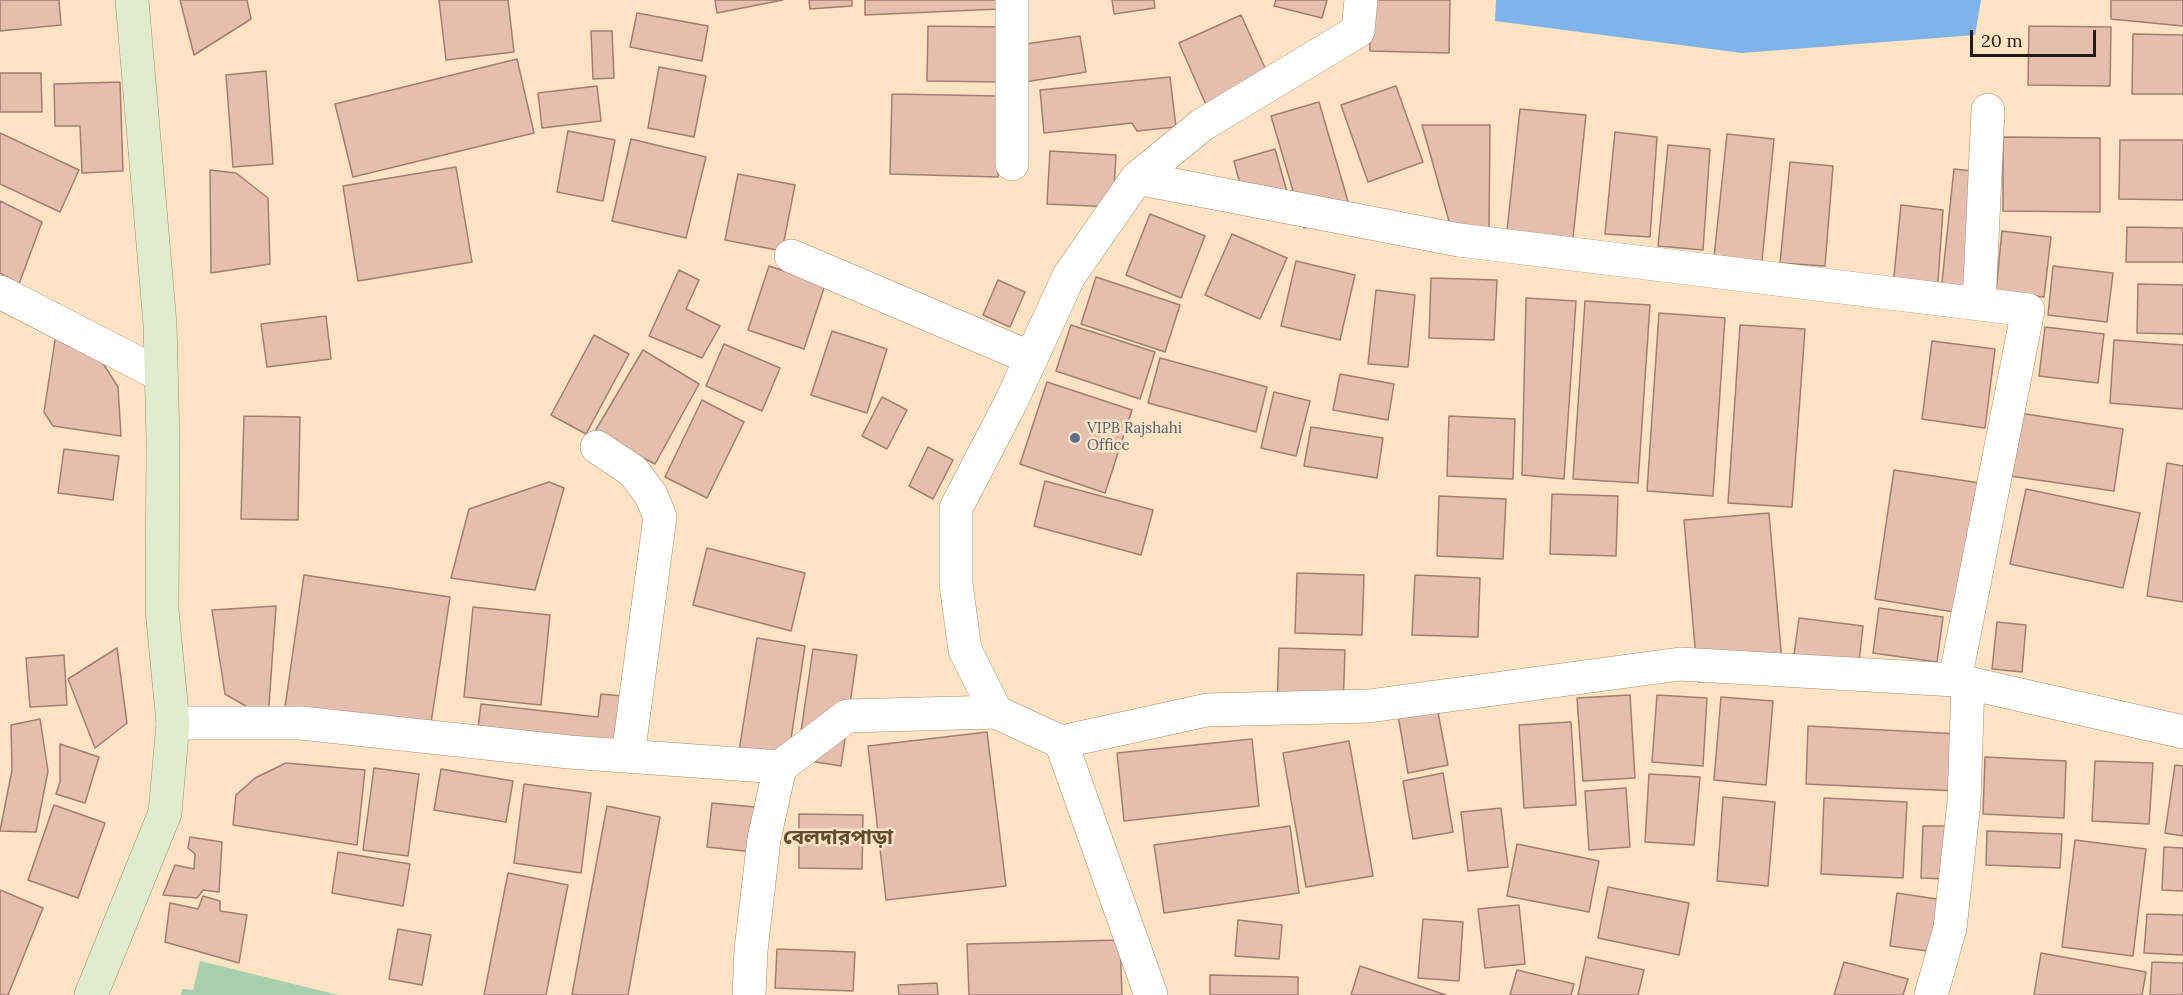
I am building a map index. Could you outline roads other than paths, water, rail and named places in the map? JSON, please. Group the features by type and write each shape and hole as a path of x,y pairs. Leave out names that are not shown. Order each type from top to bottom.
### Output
{"main road":[{"path":"91,995 165,813 173,723 162,610 160,324 132,0"}],"street":[{"path":"1012,0 1012,164"},
{"path":"996,712 966,650 956,584 956,508 1011,402 1069,276 1137,178 1202,125 1358,32 1361,0"},
{"path":"1979,304 1988,110"},
{"path":"1137,178 1459,240 2028,310 1961,682 1964,802 1950,928 1931,995"},
{"path":"791,256 1031,358"},
{"path":"0,292 161,375"},
{"path":"597,447 633,471 651,495 660,517 627,756"},
{"path":"749,995 751,950 765,839 780,767 847,716 996,712 1061,742 1207,710 1369,706 1680,664 1961,682 2183,732"},
{"path":"173,723 301,723 569,752 780,767"},
{"path":"1061,742 1151,995"}],"water":[{"path":"1496,0 1981,0 1975,35 1742,53 1495,21"}],"place":[{"name":"VIPB Rajshahi Office","path":"1075,438"}],"district":[{"name":"বেলদারপাড়া","path":"838,838"}]}
